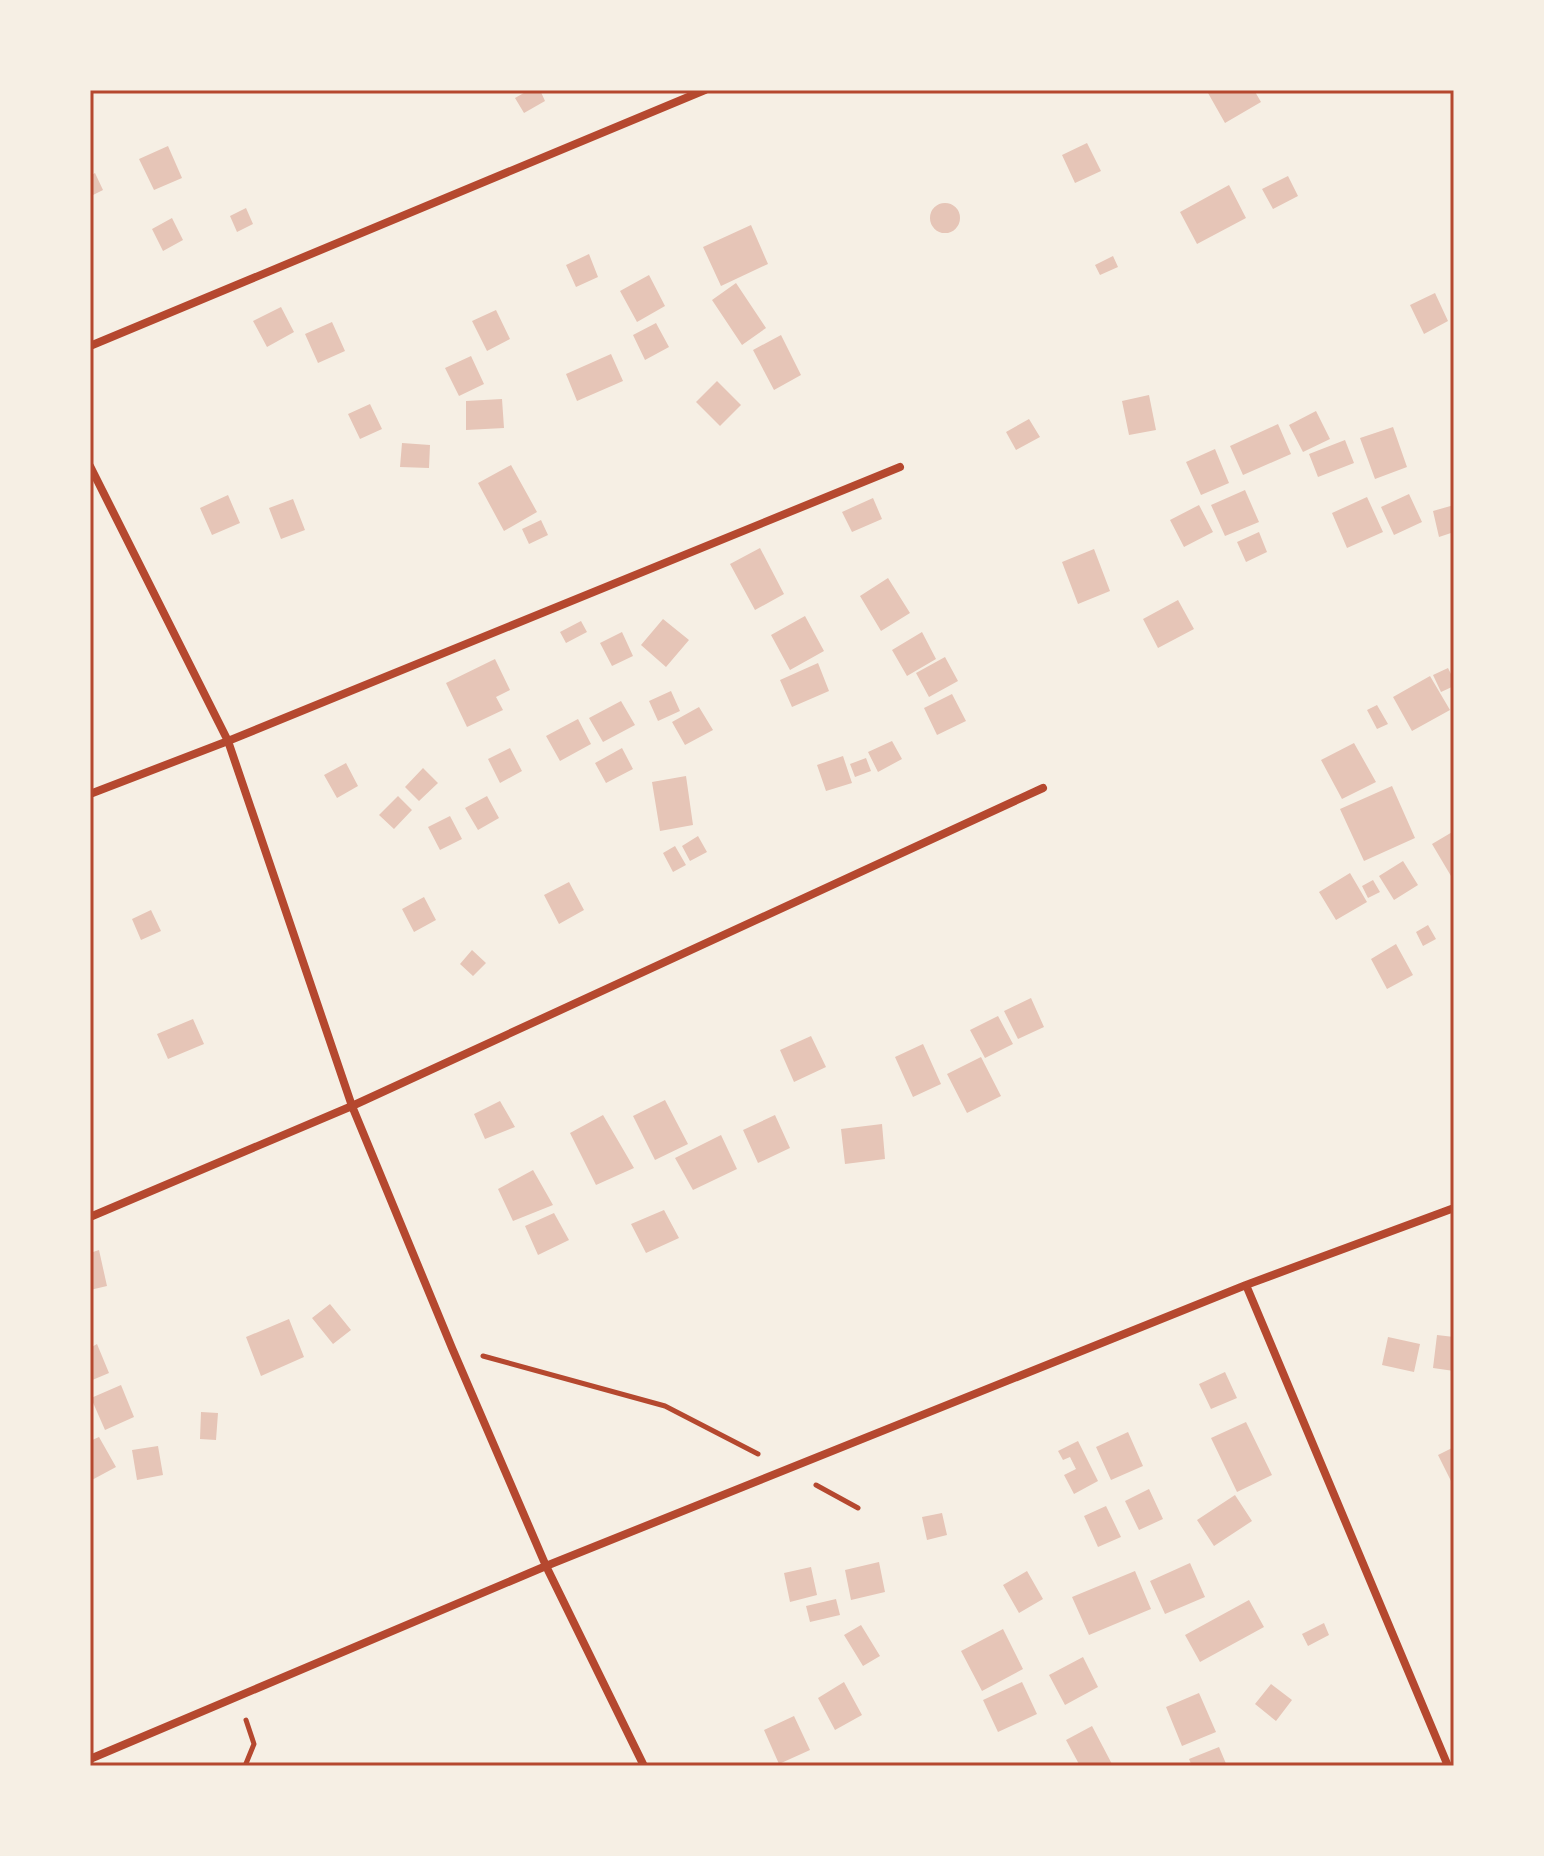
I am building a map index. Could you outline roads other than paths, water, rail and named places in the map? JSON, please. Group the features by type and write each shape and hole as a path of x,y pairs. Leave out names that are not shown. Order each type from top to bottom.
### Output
{"street":[{"path":"90,346 705,90"},
{"path":"90,466 228,741 352,1106 546,1566 644,1766"},
{"path":"90,794 228,741 900,467"},
{"path":"90,1217 352,1106 1043,788"},
{"path":"90,1759 546,1566 1246,1285 1454,1208"},
{"path":"1246,1285 1448,1766"}]}
